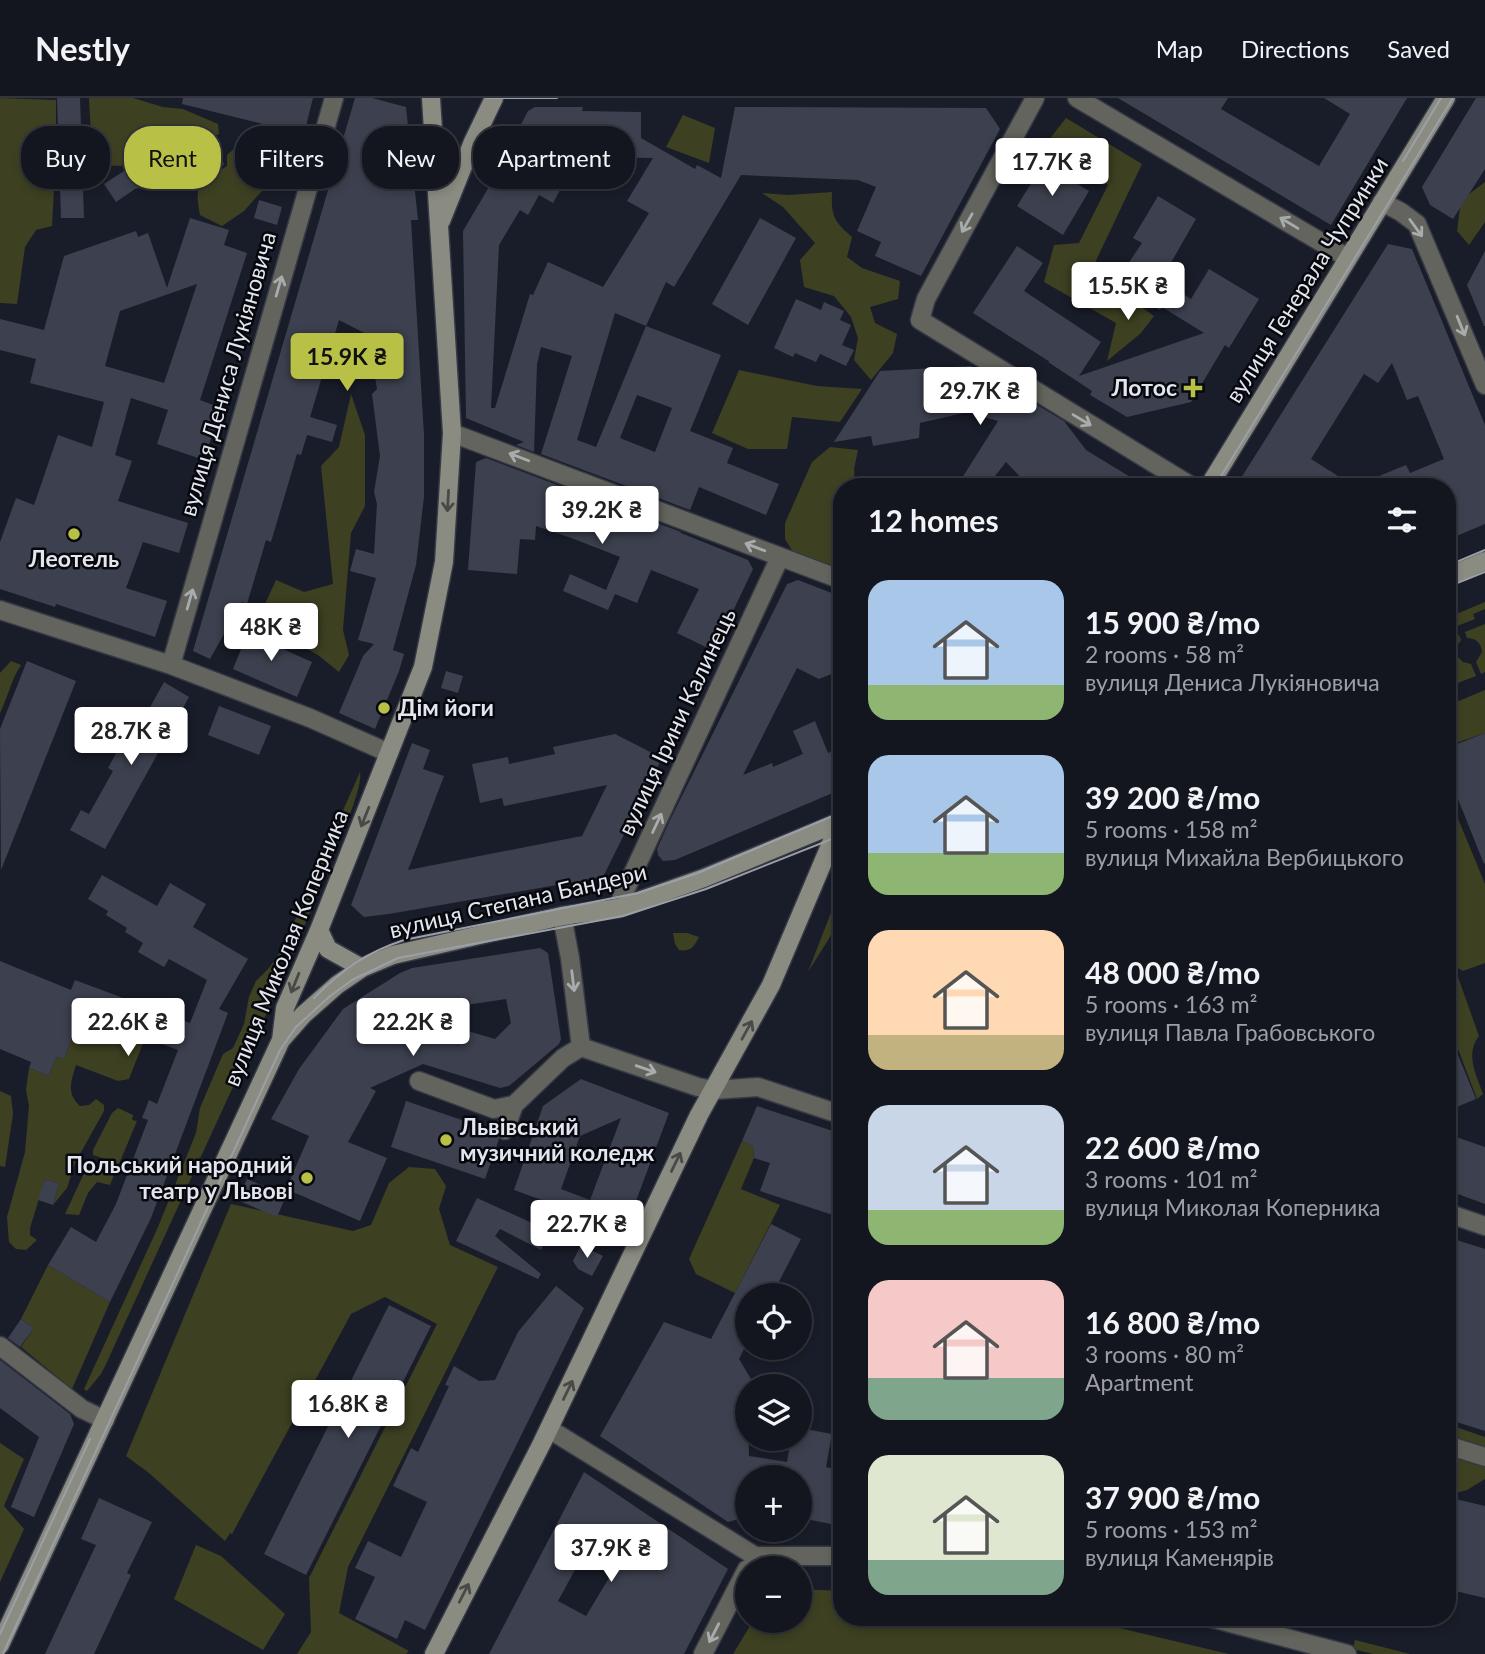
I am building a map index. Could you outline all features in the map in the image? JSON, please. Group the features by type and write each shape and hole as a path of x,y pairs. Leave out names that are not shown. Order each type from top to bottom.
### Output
{"main road":[{"name":"вулиця Миколая Коперника","path":"0,1645 281,1040 285,1008 319,930 423,667 444,562 452,433 431,98"},
{"name":"вулиця Миколая Коперника","path":"439,228 472,144 494,98"},
{"name":"вулиця Генерала Чупринки","path":"1214,478 1445,98"},
{"path":"1456,573 1485,561"},
{"name":"вулиця Степана Бандери","path":"281,1040 311,1007 337,985 362,968 393,955 562,916 619,908 704,878 833,825"},
{"path":"434,1654 549,1429 699,1115 771,985 833,841"},
{"path":"319,930 328,949 362,968"}],"street":[{"name":"вулиця Дениса Лукіяновича","path":"172,665 334,98"},
{"path":"1035,98 926,299 920,320 1178,478"},
{"path":"1077,98 1348,258"},
{"path":"1382,202 1418,225 1485,385"},
{"path":"452,433 833,577"},
{"name":"вулиця Ірини Калинець","path":"619,908 780,557"},
{"path":"0,610 172,665 310,718 389,753"},
{"path":"562,916 581,1047"},
{"path":"581,1047 698,1087 714,1090 758,1087 833,1112"},
{"path":"505,1130 514,1105 563,1058 581,1047"},
{"path":"419,1081 494,1109 514,1105"},
{"path":"1456,1216 1485,1226"},
{"path":"0,1346 82,1409 105,1420"},
{"path":"549,1429 738,1556"},
{"path":"1456,1448 1485,1457"},
{"path":"812,1559 833,1557"},
{"path":"703,1654 735,1593"},
{"path":"1244,1626 1347,1654"}],"green space":[{"path":"0,98 56,100 56,126 21,126 21,189 54,189 52,226 36,230 25,247 17,304 0,303"},
{"path":"89,98 133,98 163,107 183,109 218,126 124,126 124,164 121,166 110,166 110,126 90,126"},
{"path":"683,115 715,128 709,163 666,147"},
{"path":"1066,118 1142,164 1091,271 1154,316 1141,333 1107,361 1116,323 1044,282 1054,245 1079,243 1108,185 1048,141"},
{"path":"235,148 235,189 266,189 244,211 222,226 200,215 198,195 199,189 221,189 221,170 227,166 227,155"},
{"path":"1485,182 1485,222 1469,245 1457,231 1461,200"},
{"path":"832,192 835,218 852,237 847,257 862,268 900,281 898,299 870,307 875,323 897,334 893,353 871,380 854,360 858,338 851,317 834,296 804,287 800,260 815,243 783,207 762,193 788,195"},
{"path":"739,370 817,386 862,389 840,422 792,417 787,449 748,449 712,433"},
{"path":"351,394 365,435 365,506 351,533 343,630 349,655 339,672 318,655 286,637 260,615 276,580 304,592 333,584 321,466 339,447"},
{"path":"830,447 858,450 855,478 833,478 833,567 793,552 785,539 785,523 812,462"},
{"path":"1485,602 1485,609 1473,614 1475,619 1456,626 1456,614"},
{"path":"1485,624 1485,672 1481,674 1476,662 1482,652 1481,646 1475,640 1467,638 1465,632"},
{"path":"1459,635 1461,640 1457,646 1458,657 1471,664 1476,676 1456,684 1456,636"},
{"path":"11,661 21,665 0,713 0,673"},
{"path":"1485,690 1485,733 1456,743 1456,702"},
{"path":"360,772 355,800 341,836 310,885"},
{"path":"1456,814 1485,884 1485,963 1463,971 1456,967"},
{"path":"325,874 293,954 282,954 278,959 277,967 285,973 107,1362 87,1391 84,1389 158,1227 196,1133 200,1108 223,1054 233,1048 244,1024 249,997 256,981 284,946 302,904"},
{"path":"833,907 833,932 808,972"},
{"path":"673,933 687,933 699,937 691,948 679,950"},
{"path":"1456,976 1479,1036 1472,1057 1483,1094 1477,1099 1456,1044"},
{"path":"81,1014 145,1038 129,1079 118,1081 76,1065 71,1092 76,1101 80,1106 89,1105 96,1099 104,1105 104,1111 75,1163 67,1188 53,1205 59,1184 45,1179 30,1228 30,1235 37,1240 26,1250 16,1249 9,1242 7,1217 25,1152 29,1068 49,1076 56,1057 64,1059"},
{"path":"0,1091 11,1096 13,1114 5,1167 0,1166"},
{"path":"118,1108 133,1115 132,1120 137,1121 119,1164 93,1155 112,1113"},
{"path":"742,1141 753,1146 754,1158 741,1189 780,1205 740,1283 735,1283 735,1293 696,1274 689,1259"},
{"path":"95,1166 114,1175 110,1185 97,1182 88,1193 79,1215 65,1214 86,1169"},
{"path":"409,1167 435,1169 446,1186 439,1209 450,1245 498,1267 348,1567 339,1613 409,1651 406,1654 297,1654 311,1632 309,1578 437,1324 385,1297 351,1314 232,1534 230,1533 225,1541 126,1456 231,1204 353,1231 371,1225 389,1183"},
{"path":"48,1265 110,1302 72,1389 21,1347 34,1328 21,1319"},
{"path":"1456,1427 1485,1437 1485,1479 1467,1490 1456,1493"},
{"path":"0,1443 24,1459 4,1506 24,1529 0,1582"},
{"path":"196,1545 221,1556 285,1614 263,1650 174,1599"},
{"path":"812,1590 833,1591 833,1626 1111,1626 1229,1654 733,1654 746,1633 812,1633"},
{"path":"1355,1640 1410,1654 1373,1654 1353,1649"}],"building":[{"path":"57,98 80,98 81,126 58,126"},
{"path":"183,98 313,98 306,126 271,126 182,104"},
{"path":"355,98 372,98 406,107 408,126 362,126 362,189 415,189 418,220 411,220 424,435 424,497 416,565 393,650 404,654 375,729 339,713 363,656 374,644 358,640 376,578 350,571 356,549 374,554 377,504 374,492 380,456 372,394 377,389 368,335 339,320 310,417 337,425 332,442 307,435 301,455 297,454 271,542 266,540 247,604 242,602 210,659 193,651 328,189 348,189 347,126"},
{"path":"1118,98 1228,98 1221,109 1319,166 1350,114 1324,98 1407,98 1331,225"},
{"path":"1476,98 1485,98 1485,169 1453,219 1430,205 1422,187"},
{"path":"535,107 583,107 582,111 641,112 641,138 695,169 697,165 721,178 735,107 986,108 1000,129 921,276 875,256 881,242 857,231 876,187 858,180 741,175 674,287 666,282 646,326 721,355 690,431 733,448 727,463 779,484 766,515 699,487 690,510 541,454 572,356 541,347 537,364 534,452 516,445 524,442 466,418 463,231 488,189 561,189 553,203 539,195 528,215 520,210 499,245 491,408 495,408 530,294 533,295 548,262 603,287 649,213 627,201 653,158 635,158 635,126 520,126 528,111","holes":["615,313 646,326 596,447 577,440","637,395 672,408 655,452 620,438"]},
{"path":"1039,160 1089,191 1063,235 1017,206 1032,182 1027,179"},
{"path":"124,171 124,189 135,189 116,202 107,189 110,189 110,180"},
{"path":"60,189 83,189 84,218 61,218"},
{"path":"1158,196 1196,219 1161,280 1191,299 1209,269 1259,299 1229,348 1225,345 1191,402 1127,417 1090,395 1092,391 1050,362 973,313 1017,246 1043,263 1024,291 1101,342 1079,376 1204,333 1162,307 1160,310 1116,282 1142,243 1133,238"},
{"path":"259,200 282,207 277,225 254,218"},
{"path":"190,218 229,230 224,245 247,253 200,400 221,408 204,460 157,444 168,410 131,398 115,455 132,461 118,501 188,523 179,553 143,542 126,588 167,601 155,637 56,604 55,607 0,589 0,542 16,498 34,505 58,435 92,447 104,402 30,383 36,359 0,350 0,319 44,330 64,256 136,231 138,237 148,233 167,288","holes":["197,284 164,383 105,366 120,311"]},
{"path":"760,218 796,238 748,325 712,304"},
{"path":"1388,244 1412,249 1485,425 1485,524 1456,536 1456,478 1374,478 1406,465 1410,473 1444,459 1418,396 1407,400 1392,363 1378,383 1364,374 1311,459 1338,476 1337,478 1241,478"},
{"path":"1485,251 1485,326 1484,326 1467,285"},
{"path":"796,299 821,310 824,302 844,311 840,320 851,325 842,345 854,350 846,366 820,354 816,362 795,353 793,357 774,348"},
{"path":"971,366 1064,421 1086,450 1132,478 1021,478 1006,462 993,478 962,478 998,421 968,412 920,423 919,438 873,446 871,436 834,442 880,371"},
{"path":"486,458 748,560 753,569 714,651 677,633 699,589 651,570 637,603 615,594 608,610 563,591 570,574 606,590 620,557 536,526 535,540 520,539 517,574 468,570 476,462"},
{"path":"798,580 833,594 833,674 819,679 797,668 743,775 772,763 773,767 803,754 793,731 815,721 828,753 833,751 833,793 675,860 663,861 657,849 787,584"},
{"path":"251,625 269,633 265,641 312,662 297,697 233,669"},
{"path":"27,661 76,681 1,870 0,729"},
{"path":"446,671 463,676 458,693 441,688"},
{"path":"164,682 189,697 105,849 70,830 81,810 89,814 113,771 108,768 131,726 138,729"},
{"path":"219,706 271,726 259,755 208,735"},
{"path":"1485,733 1484,864 1456,800 1456,744"},
{"path":"615,734 662,758 603,877 364,917 351,905 412,743 430,750 423,769 444,776 408,870 582,836 607,785 504,806 502,798 480,803 472,764 508,757 509,764 555,754 553,747"},
{"path":"102,875 157,906 170,883 206,904 193,927 248,959 219,1009 228,1013 151,1218 110,1302 48,1265 71,1227 96,1242 116,1204 148,1120 142,1118 149,1100 157,1104 178,1050 81,1014 64,1059 56,1057 49,1076 29,1068 31,1062 0,1049 0,961 71,990 75,980 190,1023 207,980 169,959 164,967 138,952 143,943 125,932 127,928 106,915 108,911 88,899"},
{"path":"540,948 548,953 561,1039 559,1044 509,1086 500,1088 423,1064 370,1088 376,1091 348,1142 387,1158 360,1221 286,1189 309,1136 271,1119 299,1069 343,1009 412,968","holes":["506,999 511,1023 495,1039 389,1008 466,1005"]},
{"path":"1456,1050 1476,1099 1456,1107"},
{"path":"581,1079 669,1113 625,1230 514,1190 543,1106","holes":["621,1118 590,1200 561,1189 580,1136"]},
{"name":"Львівський музичний коледж","path":"406,1101 494,1131 499,1139 485,1179 391,1147"},
{"path":"757,1106 833,1131 833,1215 760,1191 770,1163 754,1158 753,1146 742,1141"},
{"path":"1456,1137 1485,1147 1485,1204 1456,1193"},
{"path":"45,1179 59,1184 53,1205 38,1200"},
{"path":"247,1179 286,1196 277,1217 237,1200"},
{"path":"477,1198 550,1231 541,1250 500,1229 495,1236 541,1274 538,1279 456,1241"},
{"path":"771,1224 801,1239 778,1283 740,1283"},
{"path":"1456,1240 1485,1249 1485,1431 1456,1422"},
{"path":"581,1245 603,1256 592,1276 578,1269 573,1261"},
{"path":"556,1286 584,1308 425,1630 405,1620 397,1639 355,1619 375,1577 355,1568 368,1541 401,1557 427,1502 393,1486 411,1448 418,1452 449,1386 445,1385 454,1366 479,1381 495,1380 518,1332"},
{"path":"735,1293 735,1360 740,1360 748,1374 735,1374 735,1451 749,1451 749,1456 787,1462 789,1451 812,1451 812,1430 832,1434 826,1467 833,1469 833,1524 812,1520 812,1465 735,1465 735,1520 728,1522 600,1436 664,1322 711,1339"},
{"path":"389,1305 431,1326 306,1575 264,1554"},
{"path":"21,1319 34,1328 20,1347 8,1338"},
{"path":"0,1360 70,1414 74,1424 34,1517 11,1507 39,1437 0,1408"},
{"path":"584,1472 728,1569 684,1654 489,1654","holes":["582,1557 612,1573 586,1616 558,1601"]},
{"path":"99,1498 152,1522 127,1573 131,1575 94,1654 45,1654 96,1545 81,1539"},
{"path":"1456,1499 1485,1506 1485,1598 1456,1591"}],"tram line":[{"path":"487,98 557,98"},
{"path":"1403,161 1441,98"},
{"path":"1220,478 1453,98"},
{"path":"1456,562 1485,550"},
{"path":"1456,583 1485,572"},
{"path":"314,998 355,963 404,940 638,893 698,873 833,816"},
{"path":"3,1654 280,1050 296,1027 352,980 398,958 623,916 706,889 833,839"},
{"path":"0,1634 90,1439"}],"place":[{"name":"Лотос","path":"1193,388"},
{"name":"Леотель","path":"74,534"},
{"name":"Дім йоги","path":"384,708"},
{"name":"Львівський музичний коледж","path":"446,1140"},
{"name":"Польський народний театр у Львові","path":"307,1178"}]}
